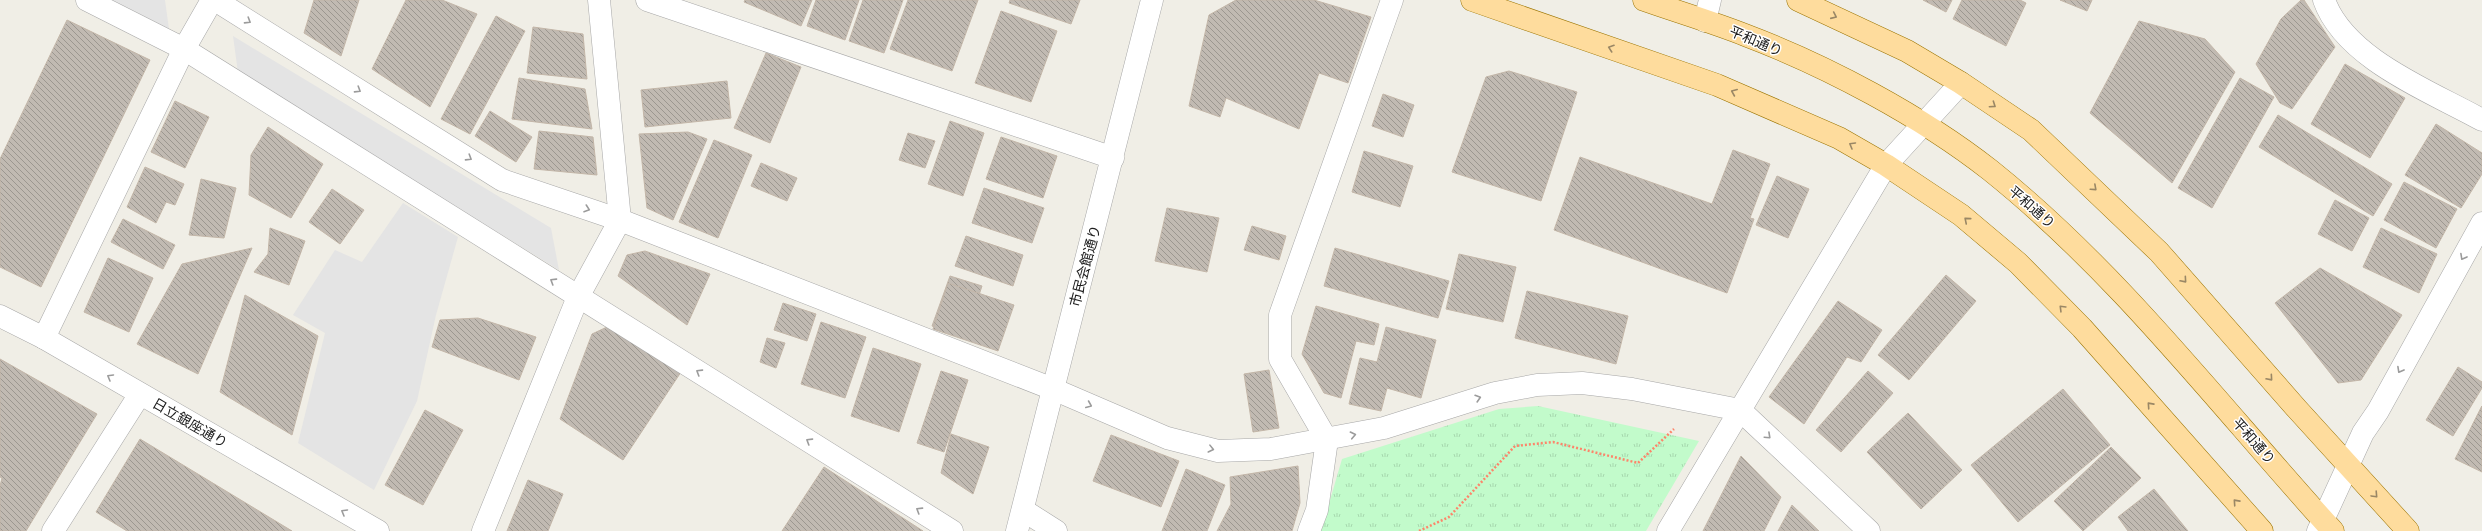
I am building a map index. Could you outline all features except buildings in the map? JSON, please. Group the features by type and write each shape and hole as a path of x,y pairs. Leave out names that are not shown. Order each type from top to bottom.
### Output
{"main road":[{"path":"1472,0 1717,85 1839,138 1886,164 1961,215 2018,263 2082,328 2262,531"},
{"name":"平和通り","path":"1644,0 1746,35 1868,92 1923,124 1988,169 2052,224 2123,292 2324,527"},
{"path":"1798,0 1906,51 1961,83 2031,130 2159,252 2348,466 2408,531"}],"street":[{"path":"88,0 184,49 952,531"},
{"path":"44,338 184,49 212,0"},
{"path":"215,0 502,180 620,220 1053,390 1167,438 1218,451 1271,449 1328,440 1384,428 1495,393 1538,385 1582,383 1632,389 1740,410 1861,528"},
{"path":"483,531 578,297 620,220 599,0"},
{"path":"648,0 1113,158"},
{"name":"市民会館通り","path":"1017,531 1152,0"},
{"path":"1309,531 1317,510 1328,440 1280,359 1280,315 1392,0"},
{"path":"1704,21 1710,0"},
{"path":"2324,0 2329,14 2348,39 2376,62 2482,120"},
{"path":"1668,531 1886,164 1961,83"},
{"path":"2324,527 2348,466 2363,433 2378,411 2482,222"},
{"name":"日立銀座通り","path":"0,316 44,338 378,531"},
{"path":"53,531 140,394"},
{"path":"1023,510 1056,531"}],"path":[{"path":"1419,531 1449,517 1515,446 1552,442 1638,463 1702,402"}],"green space":[{"path":"1538,406 1699,441 1646,531 1321,531 1342,459 1499,409"}],"shaded area":[{"path":"111,0 165,0 169,29"},
{"path":"233,36 551,228 559,270 238,73"},
{"path":"403,203 458,237 436,315 417,401 374,490 298,443 325,333 293,315 335,250 362,262"}]}
